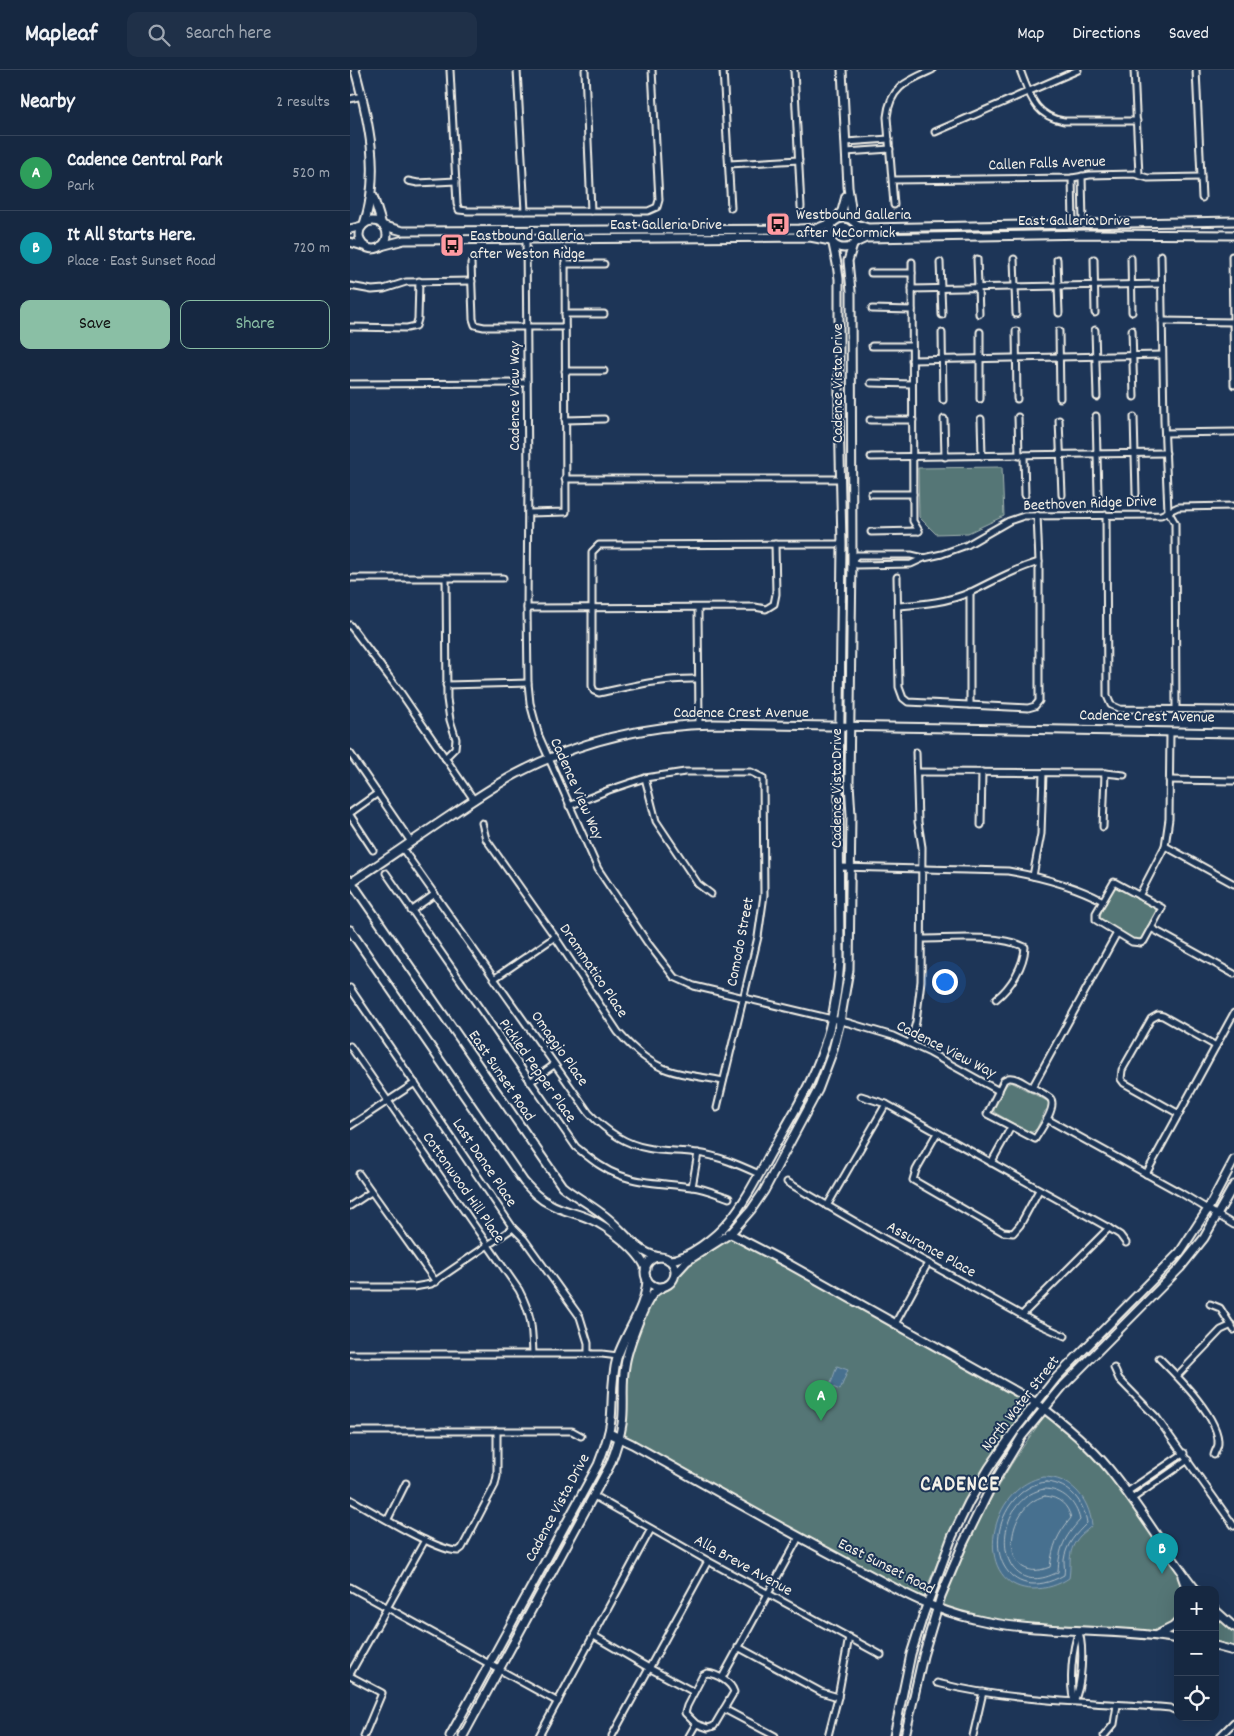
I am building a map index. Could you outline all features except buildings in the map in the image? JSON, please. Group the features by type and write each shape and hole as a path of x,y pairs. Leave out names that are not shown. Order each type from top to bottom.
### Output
{"main road":[{"path":"355,70 371,141 372,191 369,208 359,236 363,246"},
{"path":"842,70 848,188 854,222 859,232 854,244 842,248 832,243 829,230 844,206 848,188"},
{"path":"350,242 371,249 381,246 387,237 372,191"},
{"path":"834,221 844,218 854,222"},
{"path":"350,229 374,221 383,226"},
{"name":"East Galleria Drive","path":"383,226 403,231 799,229 818,228 834,221"},
{"name":"East Galleria Drive","path":"854,222 868,228 1234,221"},
{"name":"East Galleria Drive","path":"854,244 862,239 876,238 1089,234 1234,235"},
{"name":"East Galleria Drive","path":"381,246 404,240 810,237 832,243"},
{"name":"Cadence Vista Drive","path":"669,1260 677,1259 690,1253 712,1238 737,1211 814,1076 832,1020 838,986 840,961 842,526 838,279 837,263 832,243"},
{"name":"Cadence Vista Drive","path":"676,1273 686,1262 731,1233 751,1210 764,1191 811,1102 832,1053 840,1022 849,970 852,560 851,292 848,261 854,244"},
{"path":"842,526 846,550 852,560 842,570"},
{"path":"841,645 851,650"},
{"name":"Cadence Crest Avenue","path":"351,882 515,775 548,759 591,743 624,734 672,726 699,724 1234,733"},
{"name":"East Sunset Road","path":"351,882 562,1186 576,1198 602,1213 643,1252 659,1257"},
{"path":"350,930 524,1182 536,1195 551,1205 590,1219 606,1228 638,1255 646,1269 647,1279 653,1286 663,1287 672,1283 676,1273 673,1263 659,1257 650,1261 646,1269"},
{"name":"North Water Street","path":"894,1736 911,1654 927,1605 952,1537 988,1468 1056,1378 1172,1261 1188,1241 1208,1209 1234,1160"},
{"name":"North Water Street","path":"905,1736 923,1656 937,1609 957,1557 991,1487 1022,1436 1044,1408 1093,1354 1180,1268 1204,1238 1234,1185"},
{"path":"720,1230 731,1233 1044,1408 1085,1442 1108,1467 1193,1586"},
{"name":"Cadence Vista Drive","path":"450,1736 598,1465 609,1433 612,1387 618,1356 644,1298 647,1279"},
{"name":"Cadence Vista Drive","path":"463,1736 610,1465 620,1437 626,1358 650,1298 663,1287"},
{"name":"East Sunset Road","path":"609,1433 620,1437 799,1537 937,1609 994,1623 1079,1632 1174,1638"},
{"path":"1179,1569 1185,1586"},
{"path":"1219,1614 1234,1627"},
{"path":"1154,1636 1165,1632 1174,1625"},
{"path":"1219,1647 1234,1651"}],"street":[{"path":"450,70 456,204 459,210 468,212 648,211 657,207 659,200 652,70"},
{"path":"517,70 525,212"},
{"path":"585,70 591,211"},
{"path":"723,70 731,208"},
{"path":"794,70 801,207"},
{"path":"894,205 888,108 897,90 906,81 932,70"},
{"path":"1020,70 1034,103 1041,111 1055,120 1064,122 1137,121"},
{"path":"935,132 1078,70"},
{"path":"1134,70 1139,175"},
{"path":"1196,70 1202,198"},
{"path":"350,99 362,96"},
{"path":"846,142 889,139"},
{"path":"846,152 890,149"},
{"path":"729,164 799,160"},
{"name":"Callen Falls Avenue","path":"893,180 1072,178 1082,176 1139,175 1148,178 1201,177"},
{"path":"1082,176 1083,224"},
{"path":"1072,178 1073,225"},
{"path":"408,181 418,183 456,181"},
{"name":"Cadence View Way","path":"526,240 527,608 530,703 536,729 548,759 598,869 647,942 674,977 694,986 893,1036 930,1053 999,1091"},
{"path":"528,513 566,512 565,252"},
{"path":"1161,255 1162,355 1168,511 1175,523 1176,709"},
{"path":"1232,256 1234,385"},
{"path":"1130,258 1132,312"},
{"path":"977,259 979,314"},
{"path":"1057,259 1059,313"},
{"path":"1094,259 1095,313"},
{"path":"1014,260 1016,314"},
{"path":"871,532 919,531 912,521 912,262"},
{"path":"940,262 942,315"},
{"path":"471,263 473,319 475,325 484,327 566,327"},
{"path":"565,264 604,264"},
{"path":"871,273 912,273"},
{"path":"350,327 407,328 416,326 418,319 419,281"},
{"path":"350,286 372,290 384,289 406,282 472,281"},
{"path":"912,289 1161,284"},
{"path":"872,309 912,310"},
{"path":"566,314 604,314"},
{"path":"1162,321 1233,322"},
{"path":"1095,330 1097,397"},
{"path":"1132,330 1134,397"},
{"path":"1016,331 1017,399"},
{"path":"1059,331 1060,398"},
{"path":"980,332 980,399"},
{"path":"942,333 943,400"},
{"path":"872,346 912,346"},
{"path":"912,360 1162,355"},
{"path":"566,371 604,371"},
{"path":"350,384 527,383"},
{"path":"871,383 912,384"},
{"path":"1096,416 1098,494"},
{"path":"1018,417 1024,495"},
{"path":"1134,417 1136,494"},
{"path":"981,418 982,456"},
{"path":"944,419 945,457"},
{"path":"566,420 604,420"},
{"path":"870,420 912,420"},
{"path":"1059,420 1062,495"},
{"path":"1165,433 1234,432"},
{"path":"871,457 1166,454"},
{"path":"566,479 841,479"},
{"path":"871,494 913,494"},
{"name":"Beethoven Ridge Drive","path":"924,558 911,555 857,555 852,560 857,565 911,564 924,558 967,545 1024,516 1161,514 1178,507 1234,506"},
{"path":"898,577 899,687 903,698 908,702 1028,708 1034,706 1038,701 1039,562 1037,515"},
{"path":"1106,515 1107,696 1111,705 1120,709 1234,710"},
{"path":"527,608 756,607 766,609 774,604 776,594 775,544"},
{"path":"698,680 657,681 599,693 594,692 592,686 592,552 599,545 842,544"},
{"path":"899,606 949,600 970,592 1018,568 1039,562"},
{"path":"350,578 503,578"},
{"path":"445,758 455,748 456,739 450,720 446,685 446,578"},
{"path":"970,592 970,705"},
{"path":"698,608 699,724"},
{"path":"350,625 401,693 474,800"},
{"path":"446,685 528,683"},
{"path":"1139,896 1165,846 1169,819 1170,732"},
{"path":"910,1043 916,1022 921,981 922,938 922,847 918,822 916,752"},
{"path":"350,753 411,842"},
{"name":"Comodo Street","path":"645,778 685,772 751,772 763,778 764,895 758,937 717,1108"},
{"path":"916,772 1104,773 1124,775"},
{"path":"981,825 982,772"},
{"path":"1033,876 1041,834 1043,773"},
{"path":"1103,827 1104,773"},
{"path":"569,806 645,778 656,821 698,884 711,894"},
{"path":"1169,780 1234,781"},
{"path":"373,850 350,814 378,793"},
{"name":"Drammatico Place","path":"482,823 486,839 555,937 618,1032 630,1046 647,1059 669,1070 723,1081"},
{"path":"1165,846 1234,884"},
{"name":"Omaggio Place","path":"402,848 495,978 554,1065 589,1113 601,1126 625,1142 648,1149 698,1153 725,1159 759,1174"},
{"path":"840,867 1008,871 1068,885 1103,901"},
{"name":"Pickled Pepper Place","path":"386,873 576,1147 597,1164 619,1175 648,1184 702,1188 729,1198"},
{"path":"1114,882 1139,896 1162,908 1144,941 1141,943 1132,942 1096,920 1096,913 1114,882"},
{"path":"411,911 435,894"},
{"path":"1151,928 1234,974"},
{"path":"1032,1088 1117,933"},
{"path":"495,978 555,937"},
{"path":"922,938 997,939 1025,947 1025,958 1006,991 996,999"},
{"name":"Last Dance Place","path":"350,988 513,1228 524,1238 580,1317 588,1343 588,1354"},
{"path":"1146,1174 1234,1013"},
{"path":"1178,1114 1124,1083 1121,1079 1122,1070 1150,1019 1158,1015 1163,1016 1216,1046"},
{"name":"Cottonwood Hill Place","path":"350,1046 519,1290 528,1307 532,1325 533,1354"},
{"path":"530,1082 554,1065"},
{"name":"Cadence View Way","path":"1011,1078 1032,1088 1051,1098 1052,1106 1047,1119 1035,1139 987,1114 1004,1080 1011,1078"},
{"path":"350,1126 414,1083"},
{"path":"861,1096 886,1104 1109,1228 1120,1235 1126,1243"},
{"path":"827,1206 886,1104"},
{"path":"1047,1119 1234,1225"},
{"path":"991,1163 1011,1127"},
{"path":"937,1133 916,1170 914,1180 1003,1232 1012,1233 1020,1225 1039,1190"},
{"path":"692,1187 698,1153"},
{"path":"359,1174 436,1282"},
{"name":"Assurance Place","path":"787,1182 928,1263 1022,1315 1065,1336"},
{"path":"350,1206 371,1192"},
{"path":"350,1287 414,1287 436,1282 513,1228"},
{"path":"1022,1315 1109,1228"},
{"path":"895,1324 928,1263"},
{"path":"1176,1376 1221,1330 1233,1327 1220,1308 1210,1304"},
{"path":"350,1354 602,1354 618,1356"},
{"path":"1159,1358 1214,1423 1218,1445 1214,1455"},
{"path":"1114,1368 1119,1380 1157,1418 1184,1453 1234,1526"},
{"path":"350,1499 425,1540 451,1551 458,1551 462,1548 495,1485 497,1476 497,1430"},
{"path":"350,1431 572,1431 581,1436"},
{"path":"1129,1495 1184,1453"},
{"path":"1129,1495 1188,1460"},
{"path":"388,1520 406,1483"},
{"name":"Alla Breve Avenue","path":"594,1496 650,1529 881,1655"},
{"path":"539,1736 650,1529"},
{"path":"722,1678 799,1537"},
{"path":"364,1736 382,1693 350,1675 425,1540"},
{"path":"612,1736 708,1561"},
{"path":"350,1587 558,1702"},
{"path":"1074,1701 1072,1692 1075,1640 1079,1632"},
{"path":"594,1636 694,1692"},
{"path":"828,1736 838,1697 849,1637"},
{"path":"738,1647 821,1692 838,1697"},
{"path":"711,1673 722,1678 731,1685 734,1692 712,1728 696,1724 685,1712 704,1674 711,1673"},
{"path":"937,1683 983,1692 1117,1705 1170,1708 1174,1710"},
{"path":"973,1736 983,1692"},
{"path":"1104,1736 1114,1724 1117,1705"},
{"path":"724,1709 764,1733 775,1736"},
{"path":"1220,1736 1234,1722"},
{"path":"689,1736 696,1724"}],"green space":[{"path":"1002,467 1004,516 968,533 936,534 919,517 918,468"},
{"path":"1117,886 1156,906 1156,915 1153,916 1141,940 1132,939 1100,919 1106,901"},
{"path":"1011,1082 1049,1102 1047,1110 1033,1132 1028,1132 994,1112 995,1104 1006,1085"},
{"path":"729,1236 1032,1404 1025,1413 1022,1413 1007,1434 969,1497 927,1587 929,1590 926,1600 907,1592 622,1435 625,1428 627,1379 631,1354 640,1328 656,1295 660,1290 673,1283 685,1265"},
{"path":"1045,1413 1095,1456 1182,1578 1184,1586 1174,1586 1174,1620 1165,1628 1146,1633 1068,1628 991,1618 940,1605 943,1596 947,1594 987,1506 1011,1464 1039,1424 1038,1421"},
{"path":"1219,1618 1234,1631 1234,1646 1219,1642"}],"water":[{"path":"837,1366 848,1370 840,1390 830,1386"},
{"path":"1043,1477 1062,1481 1077,1491 1087,1506 1092,1525 1080,1536 1073,1547 1070,1557 1069,1578 1052,1586 1033,1589 1014,1584 1001,1573 995,1556 994,1537 999,1517 1009,1499 1023,1485"}],"place":[{"name":"Westbound Galleria after McCormick","path":"778,224"},
{"name":"Eastbound Galleria after Weston Ridge","path":"452,245"},
{"name":"Cadence Central Park","path":"821,1421"},
{"name":"It All Starts Here.","path":"1162,1574"}],"district":[{"name":"CADENCE","path":"960,1486"}]}
